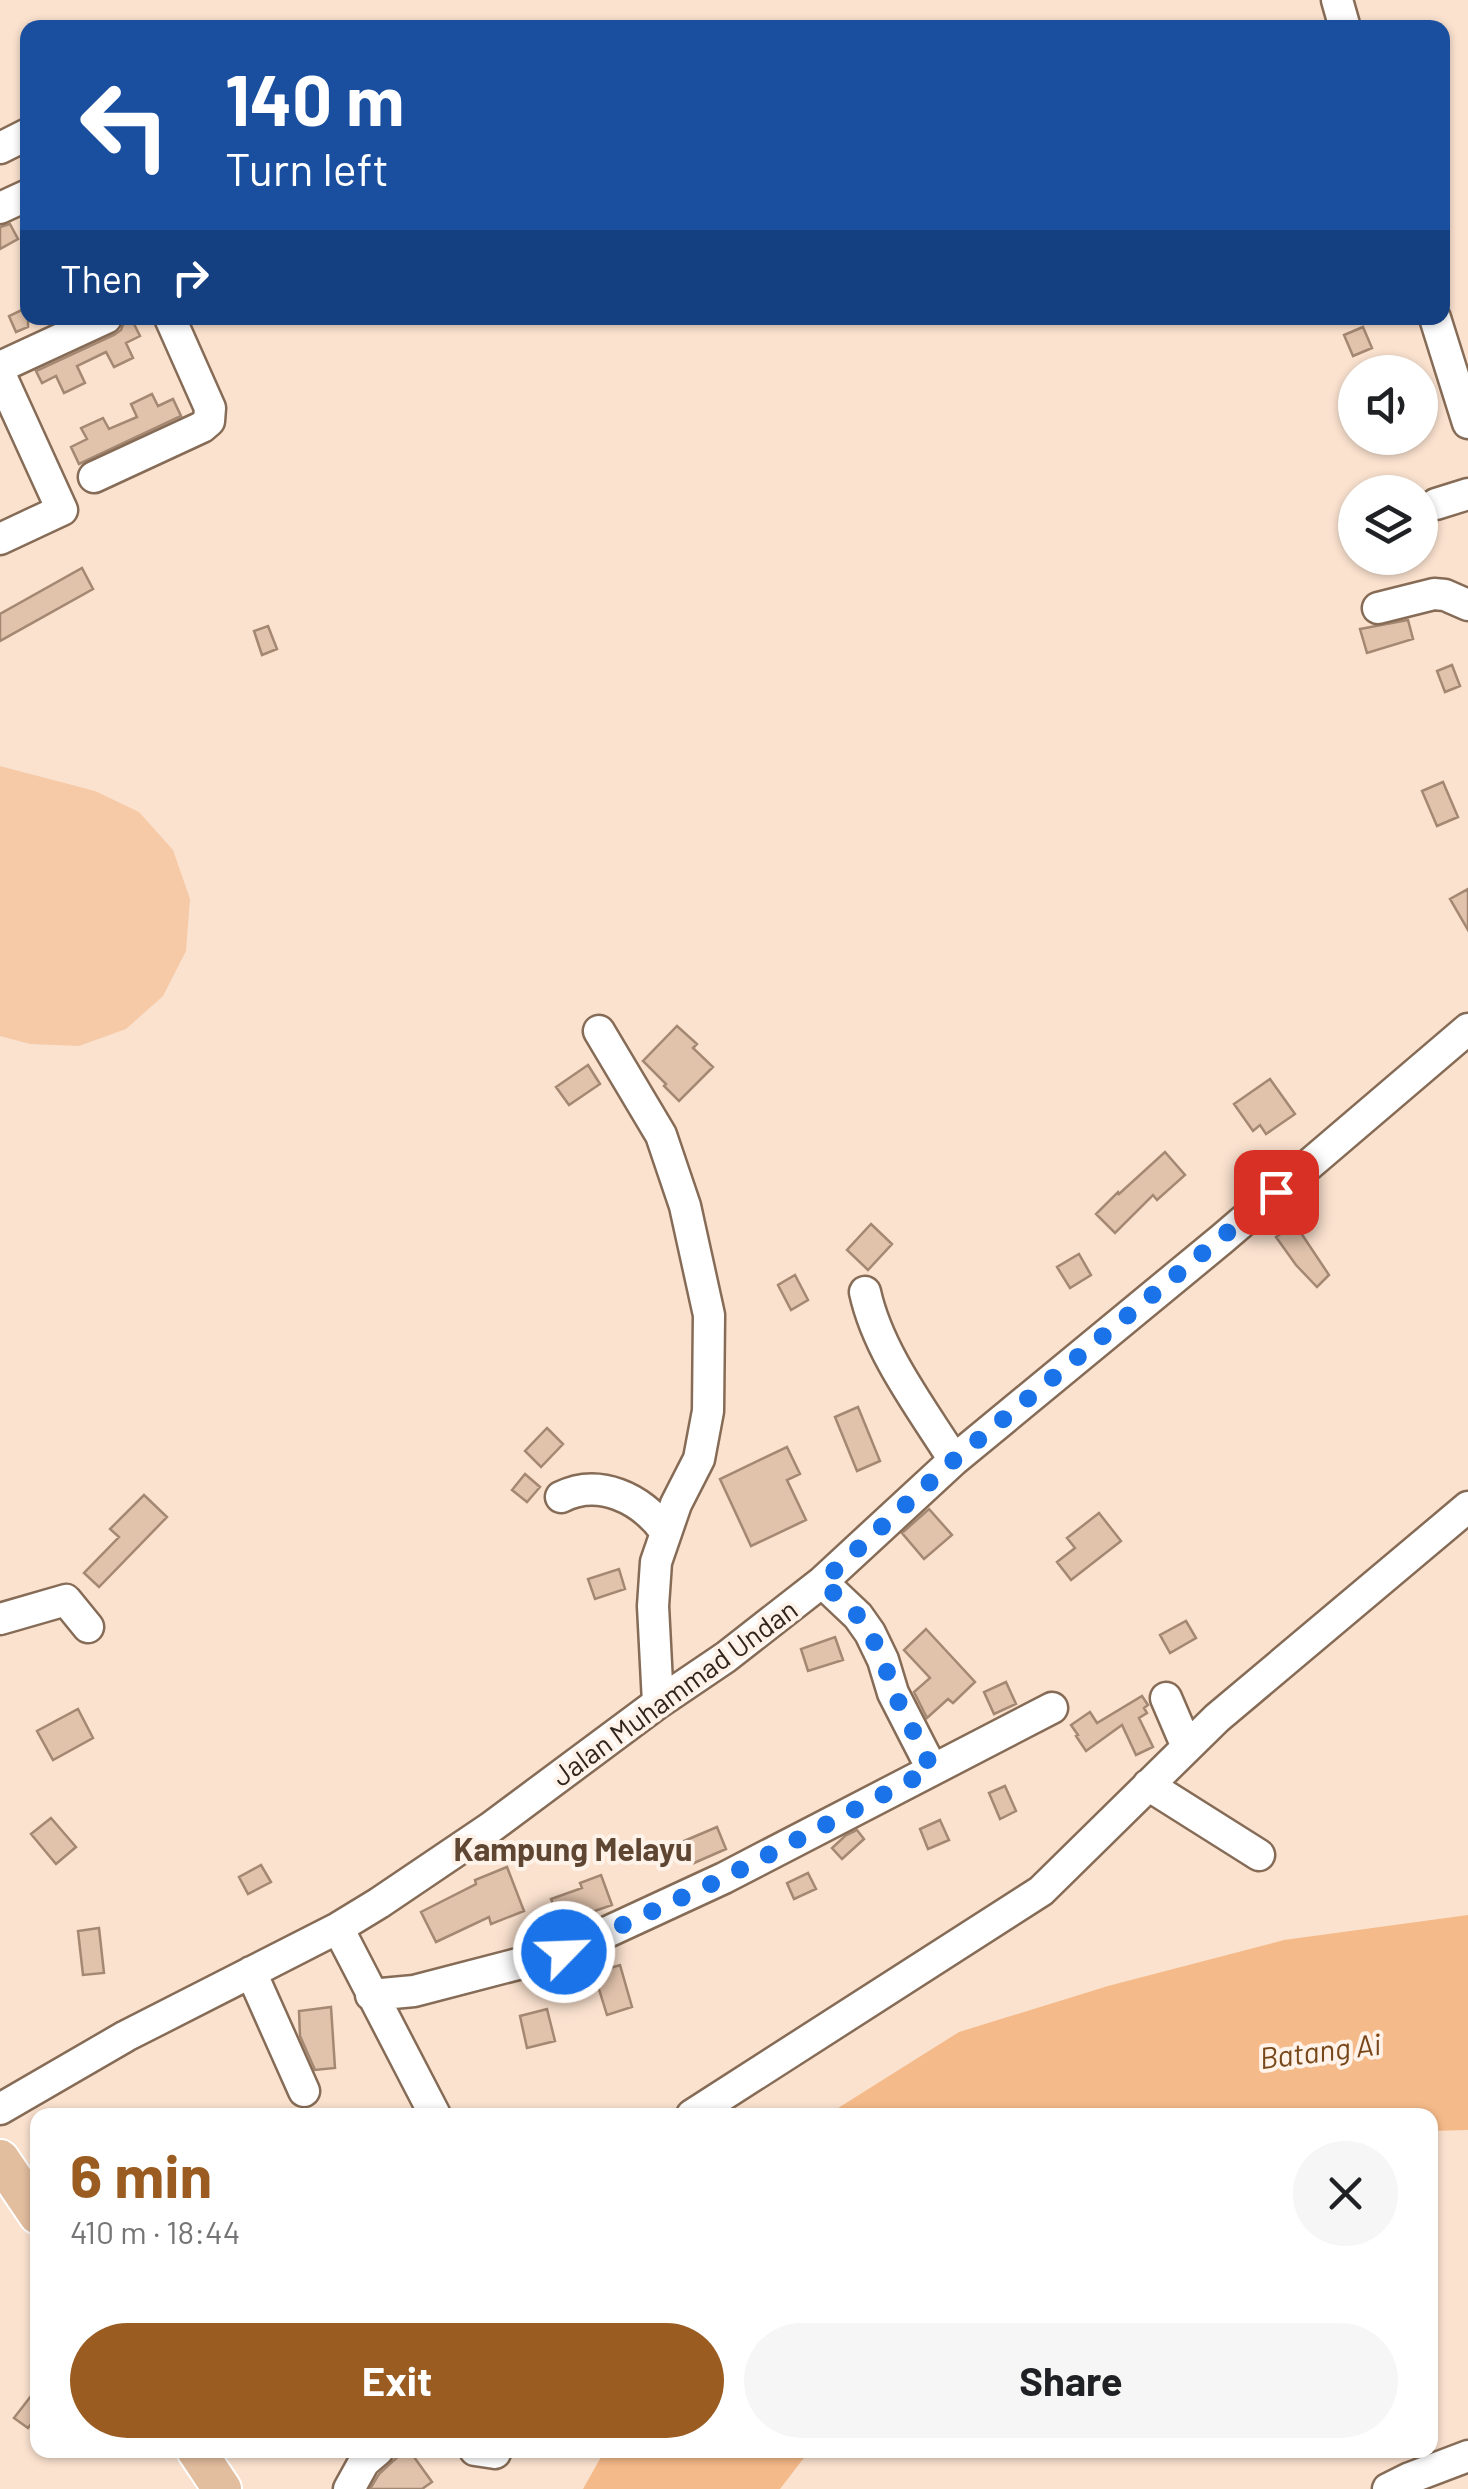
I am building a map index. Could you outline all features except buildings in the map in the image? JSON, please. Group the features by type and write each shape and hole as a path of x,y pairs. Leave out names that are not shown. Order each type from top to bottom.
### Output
{"main road":[{"path":"0,2159 30,2203"},
{"path":"201,2458 222,2489"}],"street":[{"path":"0,539 62,510 0,371 92,325"},
{"path":"94,477 209,421 210,408 173,325"},
{"path":"1438,325 1462,383 1468,423"},
{"path":"1438,503 1468,494"},
{"path":"1378,608 1434,594 1468,604"},
{"name":"Jalan Muhammad Undan","path":"0,2109 126,2036 338,1928 490,1828 658,1703 726,1658 822,1582 954,1460 1468,1029"},
{"path":"598,1031 661,1135 686,1206 710,1316 708,1411 698,1460 665,1531 656,1562 652,1606 658,1703"},
{"path":"865,1292 886,1350 954,1460"},
{"path":"561,1497 587,1489 616,1493 645,1510 665,1531"},
{"path":"703,2108 1041,1891 1217,1718 1464,1518"},
{"path":"822,1582 870,1633 894,1693 932,1769"},
{"path":"0,1619 66,1600 88,1627"},
{"path":"1166,1698 1186,1747"},
{"path":"371,1994 414,1991 564,1952 724,1878 1052,1708"},
{"path":"1148,1785 1258,1856"},
{"path":"338,1928 431,2108"},
{"path":"251,1972 304,2091"},
{"path":"1388,2489 1468,2456"},
{"path":"349,2489 369,2458"}],"shaded area":[{"path":"0,766 95,791 139,812 173,850 190,899 186,951 163,996 126,1029 79,1046 30,1044 0,1036"}],"water":[{"name":"Batang Ai","path":"1468,1915 1468,2130 1438,2131 1438,2108 838,2108 959,2032 1108,1986 1284,1940"},
{"path":"600,2458 804,2458 780,2489 583,2489"}],"district":[{"name":"Kampung Melayu","path":"573,1848"}],"route":[{"path":"564,1952 724,1878 932,1769 894,1693 870,1633 822,1582 954,1460 1276,1192"}]}
